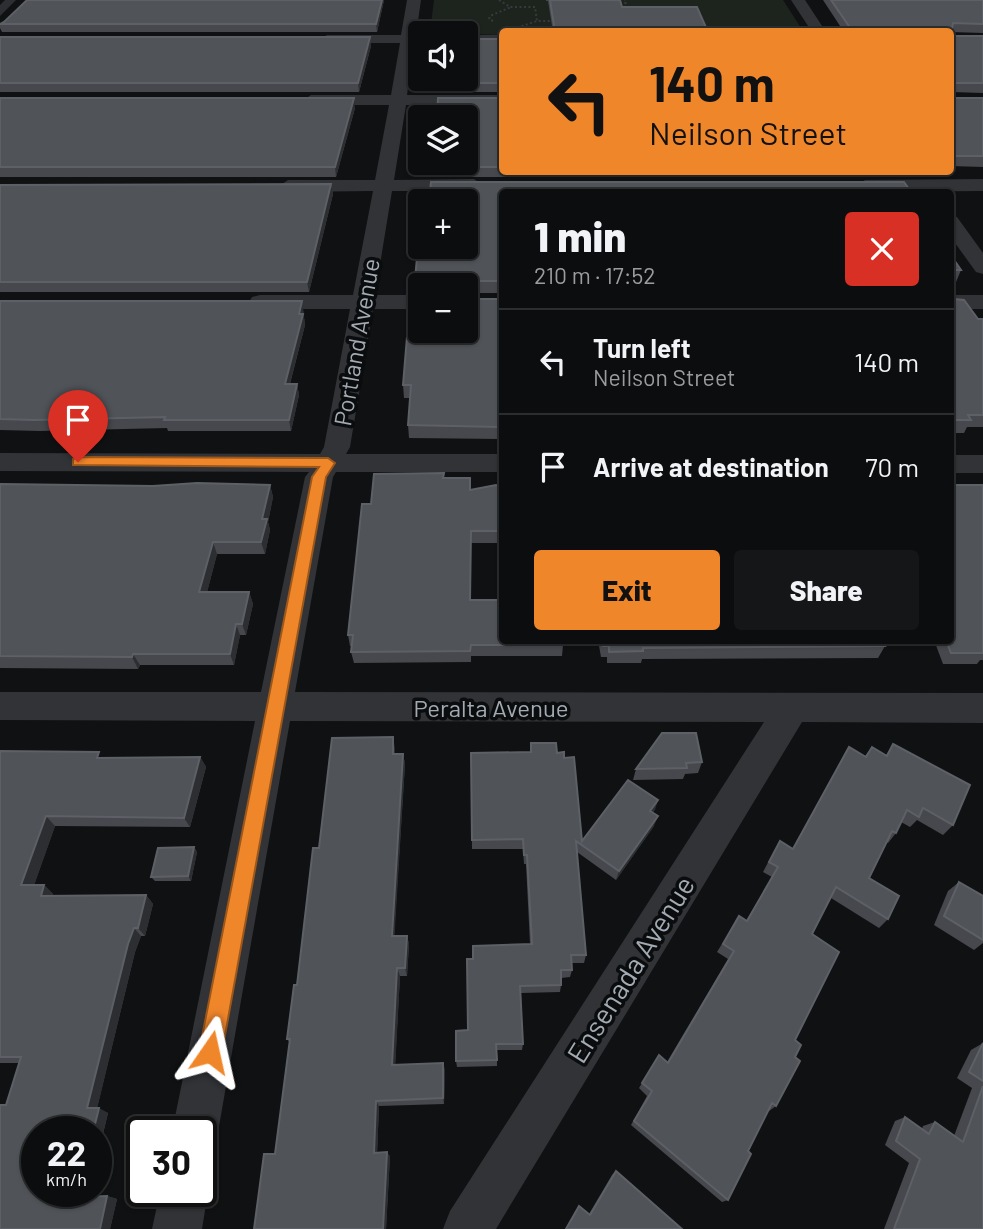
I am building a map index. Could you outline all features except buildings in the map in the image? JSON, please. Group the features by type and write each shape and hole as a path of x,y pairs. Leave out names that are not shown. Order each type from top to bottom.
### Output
{"street":[{"name":"Portland Avenue","path":"414,0 414,21"},
{"path":"798,0 816,28"},
{"path":"478,34 499,34"},
{"path":"312,39 408,39"},
{"name":"Portland Avenue","path":"198,1116 319,477 337,447 398,100 408,62"},
{"path":"290,100 499,100"},
{"path":"852,186 924,183 983,185"},
{"path":"262,186 492,186"},
{"path":"954,226 983,268"},
{"path":"233,302 408,302"},
{"path":"954,302 983,302"},
{"path":"0,462 499,463"},
{"path":"954,464 983,464"},
{"name":"Peralta Avenue","path":"0,706 983,708"},
{"name":"Ensenada Avenue","path":"468,1229 792,708"},
{"path":"177,1229 181,1207"}],"path":[{"path":"499,0 503,5 511,7 535,7 537,21"},
{"path":"617,0 626,8"},
{"path":"610,4 626,3 625,0"},
{"path":"520,28 537,21 556,21"}],"shaded area":[{"path":"434,0 783,0 801,28 499,28 499,35 478,34 478,21 431,21"}],"route":[{"path":"78,462 328,463 319,477 210,1052"}]}
